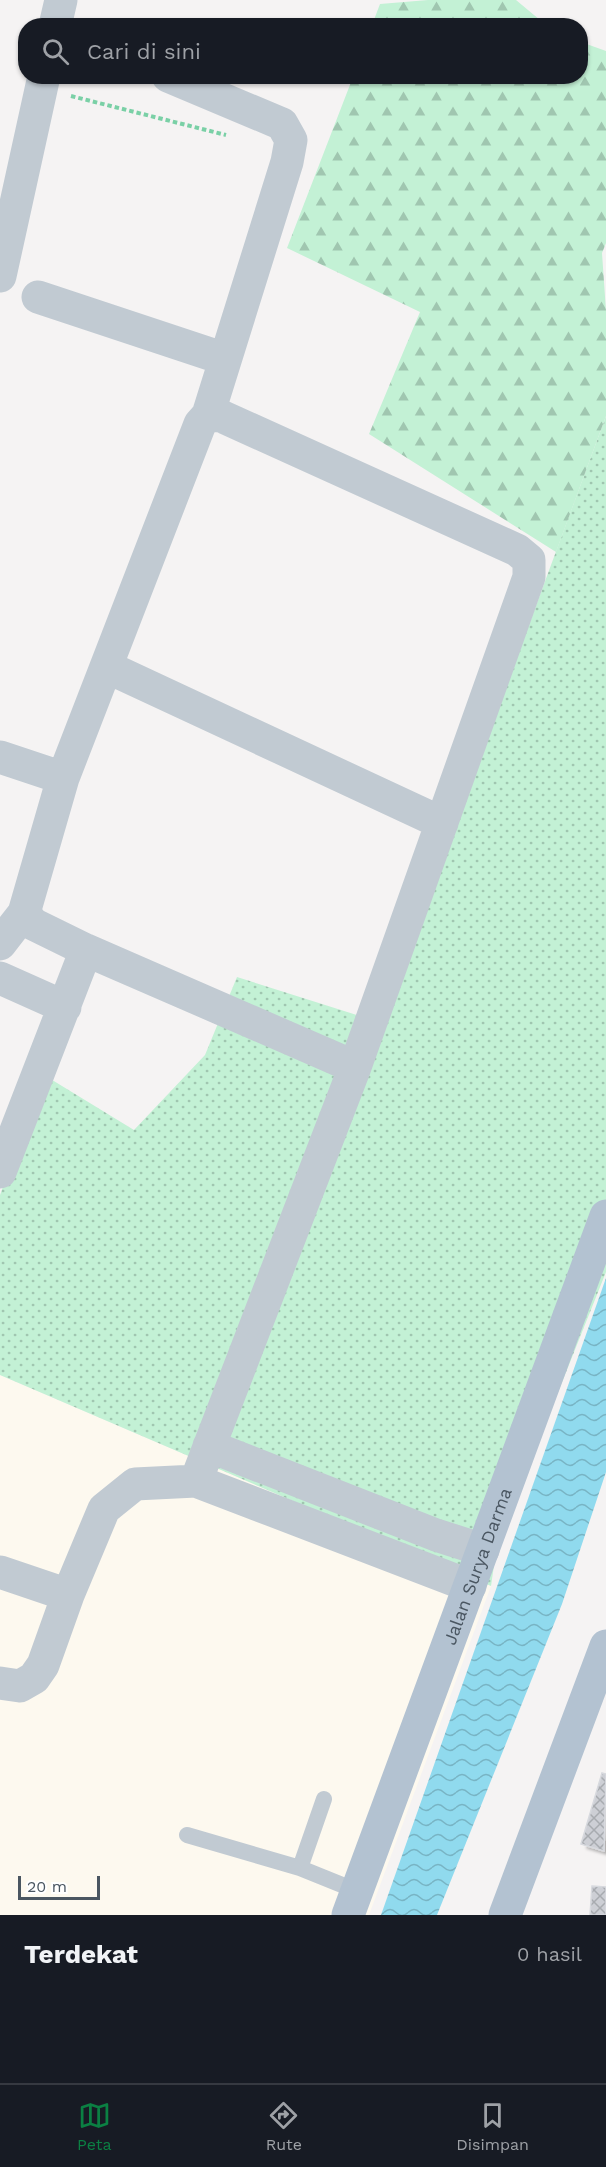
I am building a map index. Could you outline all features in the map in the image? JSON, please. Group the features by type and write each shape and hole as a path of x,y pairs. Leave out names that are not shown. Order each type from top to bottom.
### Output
{"main road":[{"name":"Jalan Surya Darma","path":"352,1903 606,1216"},
{"path":"505,1915 606,1646"}],"street":[{"path":"57,18 61,0"},
{"path":"0,274 43,84"},
{"path":"0,944 24,913 63,778 200,424 208,415 287,162 291,140 282,124 187,84"},
{"path":"38,297 225,359"},
{"path":"196,1481 355,1067 529,577 529,560 517,550 221,416 208,415"},
{"path":"107,667 442,823"},
{"path":"0,757 63,778"},
{"path":"24,913 33,924 86,950 355,1067"},
{"path":"0,1172 86,950"},
{"path":"0,978 65,1006"},
{"path":"209,1446 436,1535 483,1550"},
{"path":"0,1683 20,1686 34,1678 42,1665 104,1509 135,1484 196,1481 470,1586"},
{"path":"0,1572 68,1595"}],"lane":[{"path":"300,1868 324,1799"},
{"path":"187,1836 300,1868 352,1903"}],"path":[{"path":"50,84 226,135"}],"shaded area":[{"path":"0,1375 491,1586 369,1915 0,1915"}],"green space":[{"path":"428,0 516,0 538,18 375,18 380,4"},
{"path":"588,45 606,51 606,243 602,253 606,311 606,416 556,552 369,434 420,312 287,248 350,84 588,84"},
{"path":"606,416 606,1272 497,1545 491,1586 0,1375 0,1195 44,1075 134,1130 205,1055 237,977 382,1023"}],"water":[{"path":"606,1278 606,1472 562,1604 437,1915 381,1915"}],"building":[{"path":"602,1773 606,1774 604,1851 581,1844"},
{"path":"592,1886 606,1887 606,1915 590,1915"}]}
